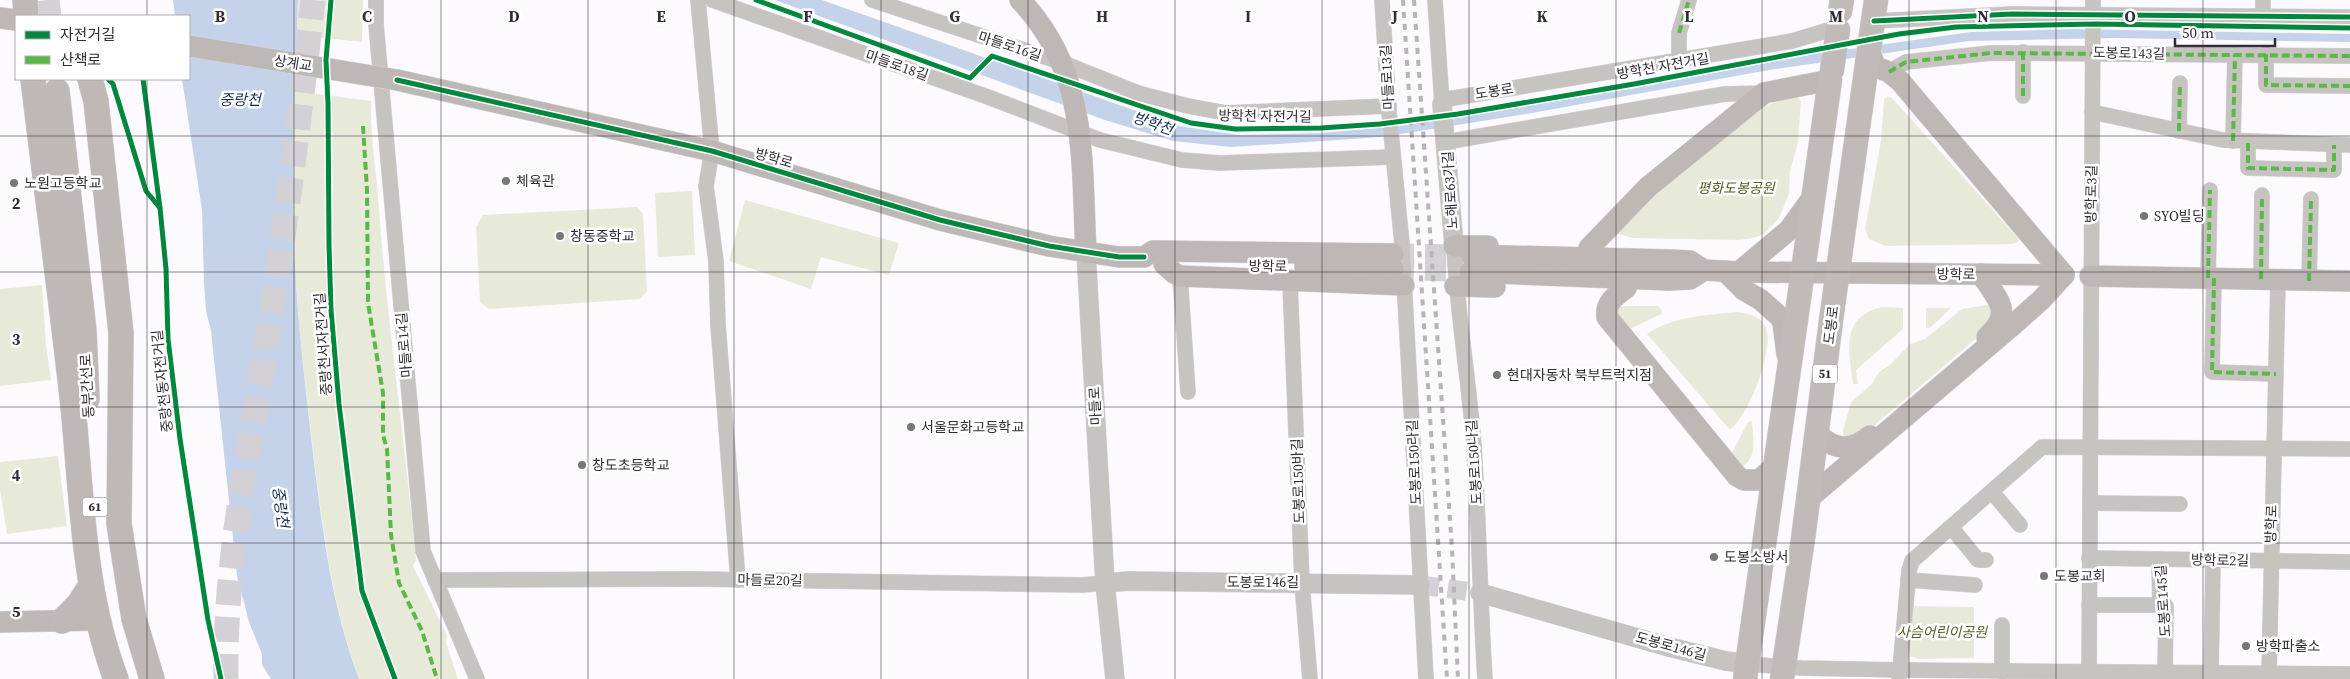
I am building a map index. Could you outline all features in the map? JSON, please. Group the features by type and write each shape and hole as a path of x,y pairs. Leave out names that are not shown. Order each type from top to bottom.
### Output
{"highway":[{"path":"25,0 26,15"},
{"path":"33,80 72,396 91,584 97,620 116,679"},
{"path":"90,80 96,101 121,333 119,524 134,619 152,679"},
{"name":"동부간선로","path":"58,90 84,331 100,565 118,649 129,679"},
{"path":"62,621 79,604 91,584"}],"main road":[{"path":"1020,0 1050,38 1064,68"},
{"name":"도봉로","path":"1747,671 1788,366 1840,16"},
{"name":"도봉로","path":"1783,673 1818,434 1838,272 1874,16"},
{"path":"0,18 15,20"},
{"name":"상계교","path":"190,46 397,80"},
{"path":"1809,498 2014,324 2041,300 2064,275 1900,81 1889,72 1876,67 1867,60"},
{"name":"마들로","path":"1064,68 1079,125 1086,252"},
{"path":"1589,248 1648,187 1764,93 1831,75"},
{"name":"방학로","path":"397,80 712,151 940,220 1049,246 1119,257 1144,257 1154,264 1398,263"},
{"path":"1788,366 1783,323 1780,317 1732,271 1789,230 1813,197"},
{"path":"1589,248 1654,249 1669,270 1653,288 1626,288 1463,265 1589,248"},
{"path":"1172,264 1290,282 1398,263"},
{"name":"방학로","path":"1463,265 1669,270 1690,279 1704,270 1802,273 2064,275"},
{"path":"1818,434 1829,444 1836,447 1852,448 1862,442 1992,333 2000,324 2002,309 1981,274"},
{"name":"방학로","path":"2090,276 2350,281"},
{"path":"1626,288 1616,295 1609,304 1607,317 1737,476 1744,480 1759,480 1774,467"},
{"path":"0,622 97,620"}],"street":[{"name":"마들로14길","path":"376,0 377,33 424,551 477,679"},
{"path":"698,0 712,151 706,186 716,261 719,335 738,580"},
{"name":"마들로18길","path":"712,0 988,97 1079,125"},
{"name":"마들로16길","path":"872,0 1064,68"},
{"name":"마들로13길","path":"1382,0 1398,263"},
{"path":"1435,0 1442,102"},
{"path":"1679,60 1679,33 1689,0"},
{"path":"2263,0 2263,16"},
{"path":"1874,16 2012,14 2094,7 2263,16 2350,17"},
{"name":"방학로3길","path":"2090,276 2094,7"},
{"name":"도봉로","path":"1442,102 1807,38 1829,30 1840,16"},
{"path":"2022,96 2023,52"},
{"name":"도봉로143길","path":"1889,72 1906,62 1939,57 2023,52 2350,56"},
{"path":"2234,54 2240,142 2248,168 2334,170 2334,145"},
{"path":"2266,54 2266,85 2350,86"},
{"path":"1064,68 1188,106 1226,113 1389,109"},
{"path":"2179,131 2180,83"},
{"path":"1446,138 1725,94 1764,93"},
{"name":"노해로63가길","path":"1442,102 1463,265"},
{"path":"2092,112 2240,142 2350,145"},
{"path":"1079,125 1182,160 1220,163 1393,157"},
{"path":"2210,190 2212,372 2276,374"},
{"name":"방학로","path":"2262,195 2276,374 2270,561 2269,674"},
{"path":"2309,280 2311,199"},
{"name":"마들로","path":"1086,252 1105,583 1115,679"},
{"name":"도봉로150라길","path":"1398,263 1426,679"},
{"path":"1172,264 1188,392"},
{"name":"도봉로150나길","path":"1463,265 1464,342 1481,568 1480,593 1485,679"},
{"name":"방학로","path":"2064,275 2090,276"},
{"path":"2089,676 2089,558 2092,447 2090,276"},
{"name":"도봉로150바길","path":"1290,282 1302,583 1310,679"},
{"path":"1900,675 1908,580 1912,561 2042,447 2350,449"},
{"path":"1992,492 2020,525"},
{"path":"2090,503 2180,504"},
{"path":"1951,528 1978,560 1986,560"},
{"name":"방학로2길","path":"2089,558 2350,562"},
{"name":"도봉로145길","path":"2160,559 2160,605 2166,606 2166,674"},
{"path":"2201,676 2213,560"},
{"name":"마들로20길","path":"435,580 738,580 1082,585 1105,583"},
{"path":"1908,580 1975,585"},
{"name":"도봉로146길","path":"1105,583 1420,584"},
{"name":"도봉로146길","path":"1480,593 1669,647 1726,661 1747,671"},
{"path":"2089,605 2160,605"},
{"path":"2002,625 2002,672"},
{"path":"1747,671 1900,675 1973,675 2002,672 2089,676 2350,674"}],"green space":[{"path":"298,0 363,0 362,42 297,35"},
{"path":"295,91 371,101 383,254 416,560 413,566 447,635 446,642 458,679 359,679 341,622 329,566 320,509 298,311 293,222"},
{"name":"평화도봉공원","path":"1795,95 1801,101 1798,142 1790,172 1789,194 1779,218 1764,234 1739,240 1633,238 1615,233 1616,224 1759,108"},
{"path":"1892,98 2018,238 2018,242 2013,244 1885,246 1869,239 1865,229 1881,141 1884,99"},
{"path":"692,191 695,255 658,257 655,193"},
{"path":"745,200 899,243 889,275 821,257 811,289 729,261"},
{"path":"637,207 643,214 647,291 640,299 489,309 480,302 476,227 483,215"},
{"path":"42,285 46,345 51,380 0,386 0,289"},
{"path":"1987,305 1996,312 1985,331 1862,436 1844,438 1843,431 1851,402 1872,384 1879,372 1890,365 1910,344 1925,339 1962,309"},
{"path":"1658,306 1662,311 1661,314 1630,329 1615,313 1620,307"},
{"path":"1882,307 1903,308 1903,329 1856,370 1858,384 1853,384 1849,347 1853,327 1859,318"},
{"path":"1926,308 1951,308 1930,328 1926,328"},
{"path":"1737,312 1746,313 1763,322 1767,331 1768,342 1758,384 1744,412 1730,430 1647,334 1668,323 1679,320"},
{"path":"1752,421 1752,453 1747,463 1742,467 1731,455 1748,422"},
{"path":"58,456 67,526 7,534 0,490 0,462"},
{"name":"사슴어린이공원","path":"1911,606 1974,607 1974,658 1919,659 1910,656"}],"water":[{"name":"중랑천","path":"173,0 298,0 293,199 296,289 300,336 329,568 341,623 359,679 271,679 262,665 262,654 249,622 237,576 211,331 206,311 202,210 182,80 190,80 190,15 175,15"},
{"name":"방학천","path":"775,0 822,0 1179,126 1239,135 1320,133 1400,126 1636,88 1808,55 1971,32 2073,29 2350,34 2350,42 2113,38 1969,41 1769,70 1532,113 1382,137 1231,147 1173,141 1105,120"}],"tunnel":[{"path":"47,0 49,15"},
{"path":"226,679 227,633 234,542 283,236 313,0"},
{"path":"1393,254 1471,255"},
{"path":"1393,269 1470,272"},
{"path":"1420,585 1480,593"}],"railway":[{"path":"1403,0 1447,679"},
{"path":"1414,0 1452,549 1458,679"}],"marked path":[{"path":"1679,33 1689,0"},
{"path":"2023,52 2023,96"},
{"path":"1889,72 1906,62 1991,53 2350,56"},
{"path":"2233,141 2235,54"},
{"path":"2266,54 2266,85 2350,86"},
{"path":"2179,131 2180,83"},
{"path":"363,126 367,190 368,303 383,393 383,435 387,449 391,535 399,583 422,631 437,679"},
{"path":"2248,143 2248,168 2334,170 2334,145"},
{"path":"2208,278 2210,190"},
{"path":"2261,279 2262,195"},
{"path":"2309,281 2311,199"},
{"path":"2214,278 2212,372 2276,374"}],"cycle path":[{"name":"중랑천서자전거길","path":"331,0 326,60 329,245 331,310 339,404 362,591 395,679"},
{"name":"방학천 자전거길","path":"756,0 970,78 992,56 1191,123 1235,129 1321,128 1380,124 1458,114 1634,84 1899,34 1956,27 2096,24 2350,28"},
{"path":"1874,21 2012,14 2350,17"},
{"path":"109,80 113,84 146,191 160,208"},
{"name":"중랑천동자전거길","path":"143,80 160,208 166,269 168,339 180,439 208,620 221,679"},
{"path":"397,80 712,151 940,220 1049,246 1119,257 1144,257"}],"place":[{"name":"체육관","path":"506,181"},
{"name":"노원고등학교","path":"14,183"},
{"name":"SYO빌딩","path":"2144,216"},
{"name":"창동중학교","path":"560,236"},
{"name":"현대자동차 북부트럭지점","path":"1497,375"},
{"name":"서울문화고등학교","path":"911,427"},
{"name":"창도초등학교","path":"582,465"},
{"name":"도봉소방서","path":"1714,557"},
{"name":"도봉교회","path":"2044,576"},
{"name":"방학파출소","path":"2246,646"}]}
